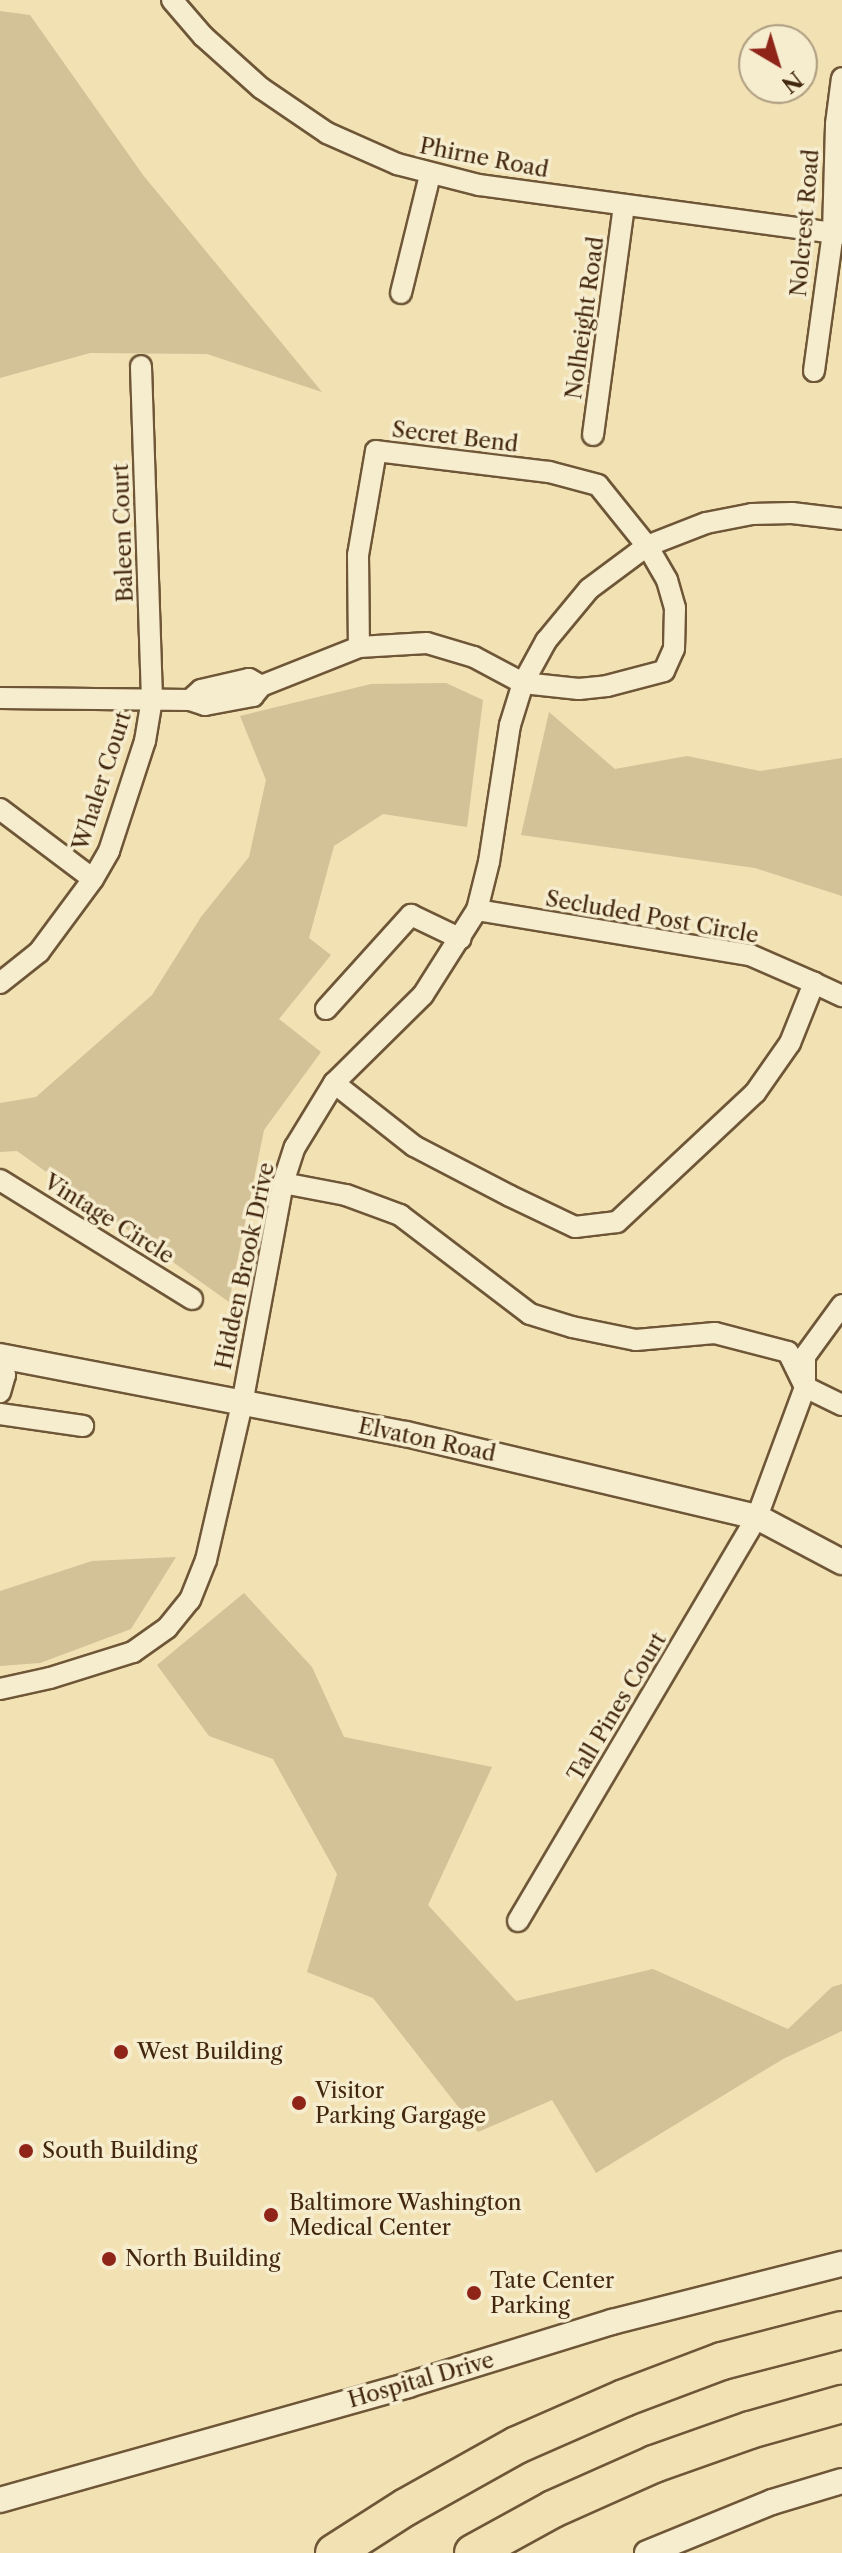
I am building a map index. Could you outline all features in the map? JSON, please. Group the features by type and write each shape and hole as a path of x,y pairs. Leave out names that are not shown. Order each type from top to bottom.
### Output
{"highway":[{"path":"334,2553 406,2507 517,2445 611,2403 722,2361 842,2330"},
{"path":"473,2553 553,2509 654,2464 750,2430 842,2404"},
{"path":"480,2553 553,2509"}],"street":[{"name":"Phirne Road","path":"172,0 235,66 291,109 327,133 430,175 624,206 837,233"},
{"name":"Nolcrest Road","path":"814,371 837,233 836,124 842,78"},
{"path":"401,293 430,175"},
{"name":"Nolheight Road","path":"593,435 624,206"},
{"name":"Baleen Court","path":"141,366 152,699"},
{"name":"Secret Bend","path":"359,647 358,555 376,451 549,472 598,485 647,546"},
{"name":"Hidden Brook Drive","path":"0,1689 50,1678 133,1652 167,1628 190,1600 206,1560 242,1404 283,1183 295,1147 334,1083 423,995 477,910 489,862 510,725 523,683 546,641 589,589 647,546 706,523 752,514 792,513 842,519"},
{"path":"0,698 190,700 205,705 253,696 261,686 359,647 427,643 474,657 523,683 579,689 664,671 674,649 675,608 667,580 647,546"},
{"name":"Whaler Court","path":"0,983 39,952 93,879 109,851 145,741 152,699"},
{"path":"0,809 93,879"},
{"name":"Secluded Post Circle","path":"477,910 750,955 842,996"},
{"path":"326,1009 411,915 461,939"},
{"path":"334,1083 414,1146 510,1196 575,1227 617,1222 755,1093 790,1043 814,983"},
{"name":"Vintage Circle","path":"0,1180 192,1299"},
{"path":"283,1183 346,1195 400,1215 530,1314 572,1327 636,1340 715,1333 788,1352 805,1387 842,1405"},
{"name":"Tall Pines Court","path":"518,1921 757,1517 805,1387 805,1356 842,1305"},
{"name":"Elvaton Road","path":"0,1356 406,1434 757,1517 842,1562"},
{"path":"0,1363 5,1375 0,1392"},
{"path":"0,1414 83,1426"},
{"name":"Hospital Drive","path":"0,2500 408,2385 612,2322 842,2264"},
{"path":"647,2553 772,2502 842,2481"}],"shaded area":[{"path":"0,11 30,15 143,175 322,392 207,354 90,353 0,378"},
{"path":"446,683 483,700 467,827 383,814 334,846 309,938 331,955 279,1019 321,1052 264,1130 229,1302 17,1151 0,1152 0,1103 36,1097 152,995 201,917 249,857 266,780 240,716 371,684"},
{"path":"549,712 615,769 687,756 760,771 842,758 842,896 755,868 521,835"},
{"path":"176,1557 131,1629 40,1663 0,1666 0,1591 92,1561"},
{"path":"244,1593 312,1667 344,1737 492,1767 428,1905 516,2001 653,1969 788,2029 832,1987 842,1984 842,2031 783,2059 596,2173 552,2100 478,2132 373,1998 307,1972 337,1874 273,1759 209,1736 157,1665"}],"place":[{"name":"West Building","path":"121,2052"},
{"name":"Visitor Parking Gargage","path":"299,2103"},
{"name":"South Building","path":"26,2151"},
{"name":"Baltimore Washington Medical Center","path":"271,2215"},
{"name":"North Building","path":"109,2259"},
{"name":"Tate Center Parking","path":"474,2293"}]}
